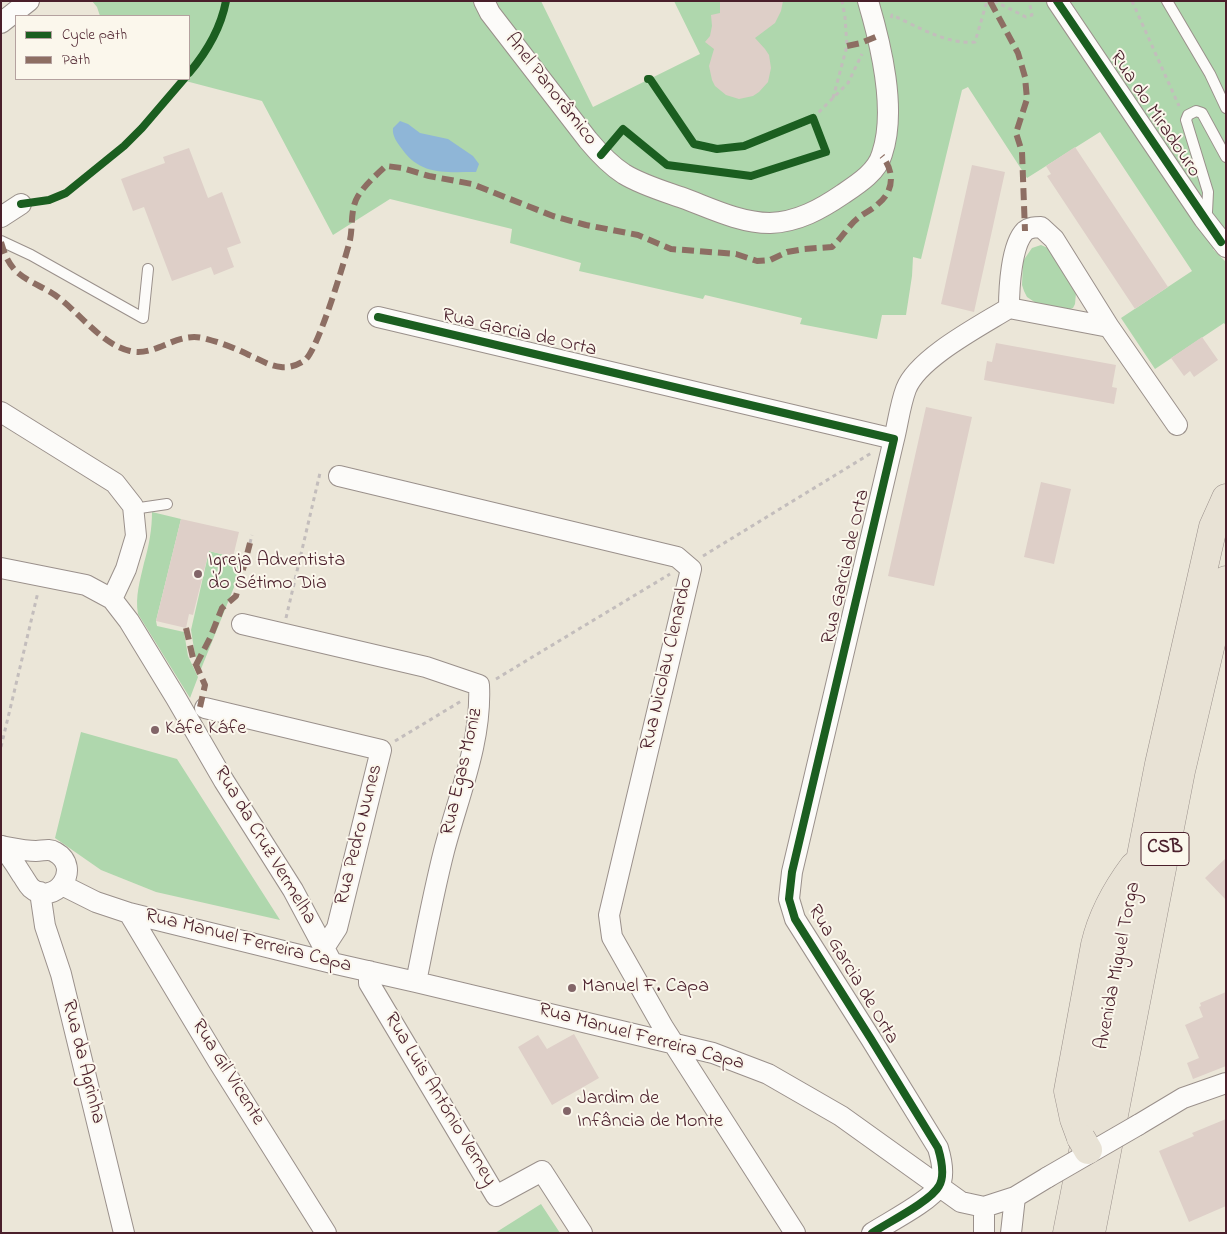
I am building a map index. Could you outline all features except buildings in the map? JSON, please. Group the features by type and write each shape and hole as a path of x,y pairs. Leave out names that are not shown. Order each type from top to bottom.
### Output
{"highway":[{"name":"Avenida Miguel Torga","path":"1067,1233 1159,764 1213,527 1225,497"},
{"name":"Avenida Miguel Torga","path":"1091,1233 1181,772 1226,580"},
{"path":"1086,1147 1074,1120 1068,1091 1095,945 1099,926 1110,902 1141,857"}],"street":[{"path":"1,24 29,1"},
{"name":"Anel Panorâmico","path":"484,1 490,13 588,140 601,155 623,173 642,184 722,212 751,221 770,222 784,221 812,213 860,183 873,170 882,156 887,127 887,98 878,36 868,1"},
{"name":"Rua do Miradouro","path":"1057,1 1204,219 1226,247"},
{"path":"1,217 21,204"},
{"path":"1009,308 1011,268 1020,240 1025,231 1033,227 1040,227 1054,239 1110,327 1177,425"},
{"path":"894,438 906,388 918,370 933,356 1009,308 1110,327"},
{"name":"Rua Garcia de Orta","path":"378,317 894,438 792,872 789,899 795,918 872,1038 938,1148 942,1162 939,1186"},
{"path":"1,412 115,483 133,506 136,536 126,569 112,599"},
{"name":"Rua Nicolau Clenardo","path":"339,476 677,557 688,567 609,915 612,937 675,1044 795,1233"},
{"name":"Rua da Cruz Vermelha","path":"1,568 86,585 112,599 129,621 224,781 293,890 328,956"},
{"name":"Rua Egas Moniz","path":"242,624 426,666 479,685 480,709 467,772 444,851 416,982"},
{"name":"Rua Pedro Nunes","path":"205,708 381,750 337,928 328,956"},
{"path":"1,846 37,851 53,851 62,857 67,866 67,873 62,885 49,893 31,888 1,846"},
{"path":"24,878 25,863 28,857 37,851"},
{"name":"Rua Manuel Ferreira Capa","path":"62,885 96,902 129,913 328,956 369,971 713,1053 768,1074 841,1116 961,1202 984,1207"},
{"name":"Rua da Agrinha","path":"40,892 46,926 61,974 124,1233"},
{"name":"Rua Gil Vicente","path":"129,913 218,1061 326,1233"},
{"name":"Rua Luis António Verney","path":"369,971 369,983 496,1196 542,1171 582,1233"},
{"path":"984,1233 984,1207 1015,1197 1048,1177 1086,1147 1138,1125 1183,1098 1226,1083"},
{"path":"872,1233 927,1199 939,1186"},
{"path":"1012,1233 1015,1197"}],"lane":[{"path":"1167,1 1206,67 1226,108"},
{"path":"1204,219 1207,212 1208,192 1186,120 1188,114 1196,111 1202,113 1226,157"},
{"path":"1,241 31,255 143,318 148,268"},
{"path":"133,509 167,504"}],"path":[{"path":"833,100 847,46 846,16 842,1"},
{"path":"804,121 813,118 848,83 863,52 878,36 892,15 935,35 967,43 975,42 987,1"},
{"path":"994,1 1026,17 1032,15 1030,1"},
{"path":"1132,1 1186,120"},
{"path":"813,118 816,126"},
{"path":"381,750 480,689 688,567 894,438"},
{"path":"282,633 320,472 339,476"},
{"path":"250,543 252,535"},
{"path":"1,747 42,576"}],"green space":[{"path":"92,1 541,1 593,107 700,54 674,1 1226,1 1226,239 1213,249 1226,262 1226,326 1224,323 1155,369 1121,318 1192,271 1100,132 1027,178 968,87 962,90 921,259 913,257 906,315 882,315 877,339 800,324 802,318 705,295 703,299 579,271 581,263 510,243 512,229 390,199 333,235 262,101 182,80 190,80 190,15 100,15 97,7"},
{"path":"1041,245 1048,248 1076,293 1073,308 1068,310 1039,305 1027,297 1022,285 1023,261 1032,248"},
{"path":"152,512 181,519 156,621 157,626 184,632 188,656 198,677 190,698 138,614 138,588 150,538"},
{"path":"209,551 245,560 201,669 195,655 191,630"},
{"path":"81,732 177,759 280,920 156,892 101,870 55,838"},
{"path":"541,1204 560,1233 495,1233"}],"water":[{"path":"400,121 408,124 420,133 448,139 473,156 479,164 476,172 435,171 417,164 409,158 394,136 393,128"}],"marked path":[{"path":"990,1 1018,53 1025,77 1027,99 1016,133 1022,152 1025,231"},
{"path":"847,46 878,36"},
{"path":"1,242 8,260 18,273 55,295 100,335 120,348 139,352 148,351 183,338 203,338 233,348 272,365 287,367 305,360 317,340 343,266 350,240 355,201 367,184 386,166 472,184 553,216 586,225 638,235 671,249 736,254 757,261 770,260 787,252 832,247 854,221 876,206 887,193 890,187 891,175 882,156"},
{"path":"196,665 210,638 222,608 236,596 250,543"},
{"path":"186,628 193,658 205,685 200,707"}],"cycle path":[{"path":"190,72 212,39 224,11 226,1"},
{"path":"1057,1 1221,242"},
{"path":"601,155 623,129 667,165 751,176 826,152 813,118 744,146 717,149 694,144 650,79 648,79"},
{"path":"21,204 49,200 66,193 124,146 183,80"},
{"path":"378,317 894,439 792,872 789,899 795,919 871,1039 939,1152 942,1167 942,1177 939,1186 918,1205 872,1233"}],"place":[{"name":"Igreja Adventista do Sétimo Dia","path":"198,574"},
{"name":"Káfe Káfe","path":"155,730"},
{"name":"Manuel F. Capa","path":"572,988"},
{"name":"Jardim de Infância de Monte","path":"567,1111"}]}
